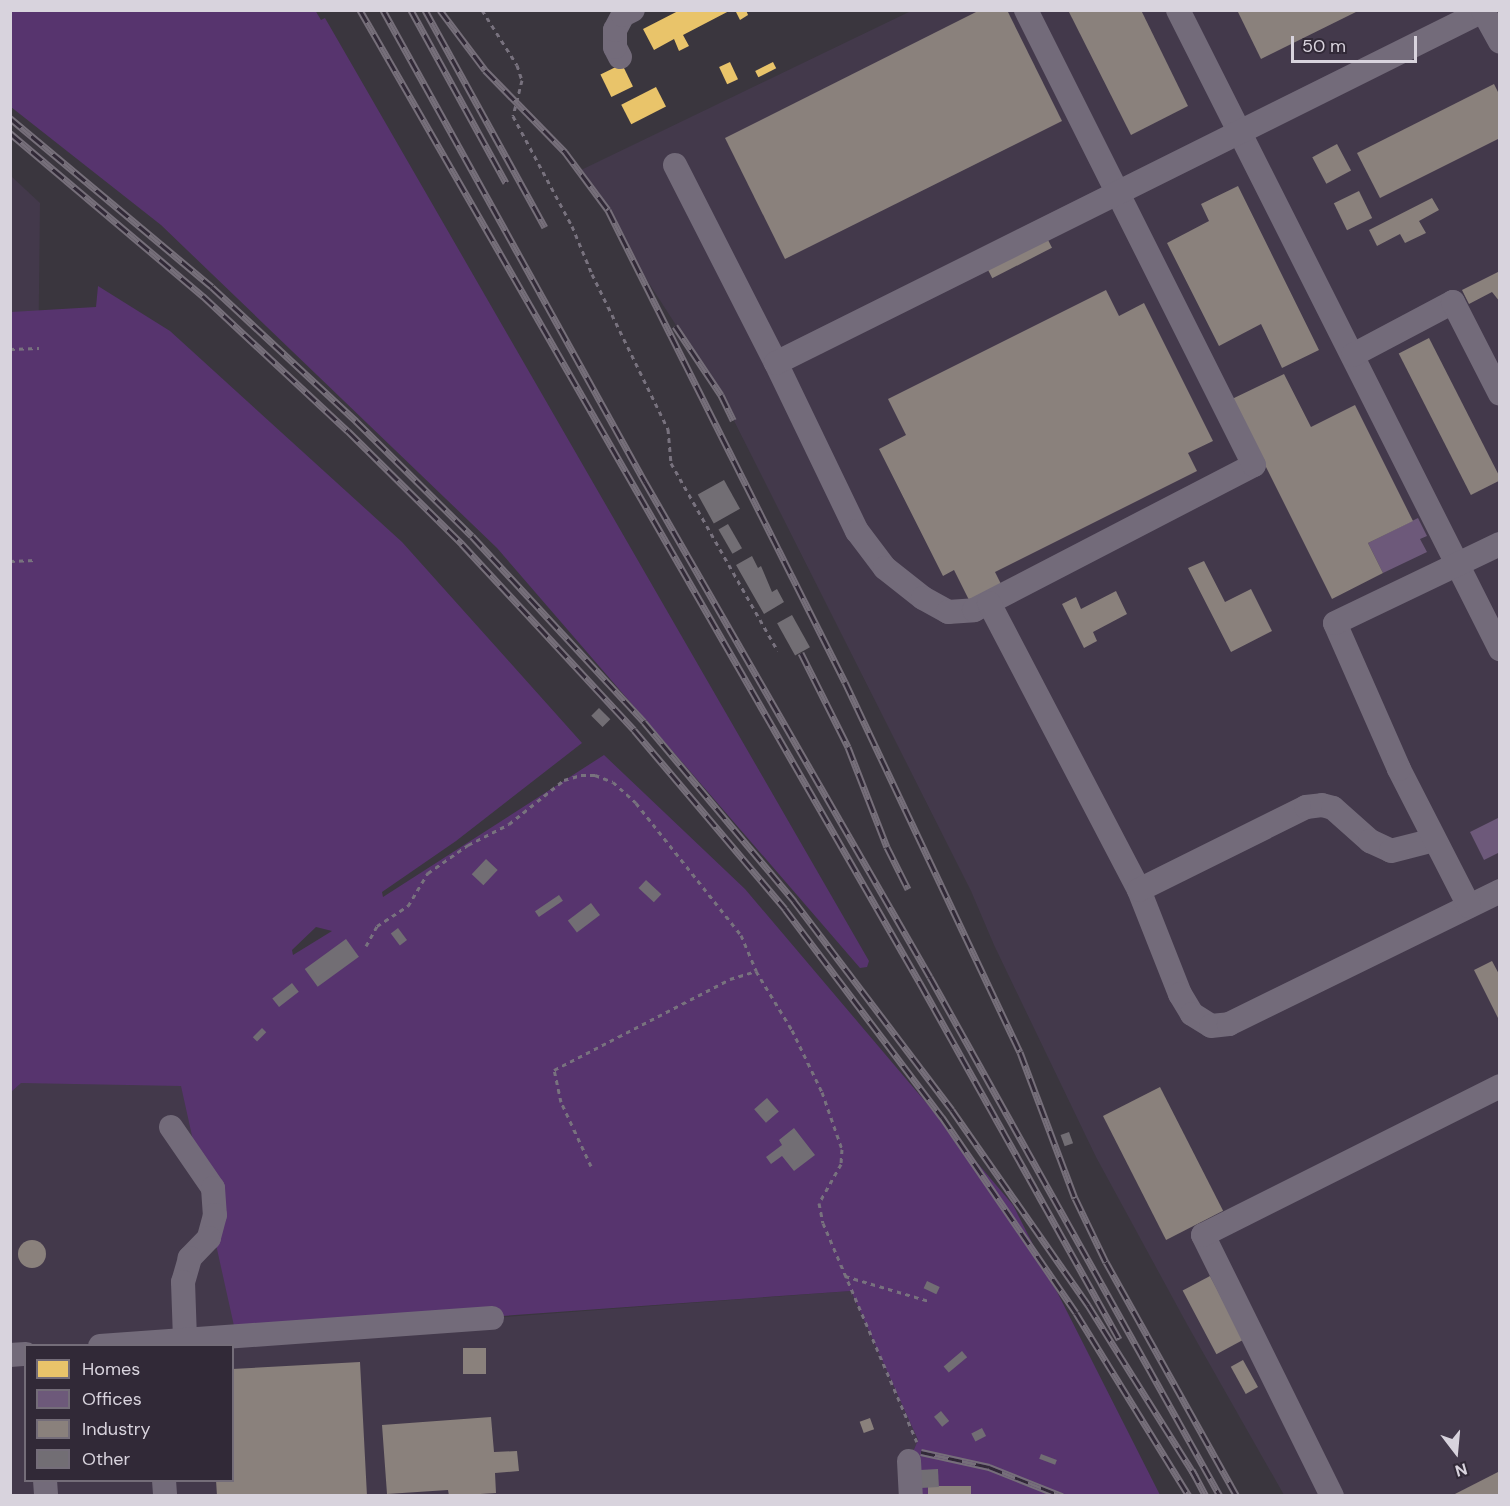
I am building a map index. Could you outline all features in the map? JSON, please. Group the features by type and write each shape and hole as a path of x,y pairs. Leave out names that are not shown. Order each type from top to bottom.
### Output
{"street":[{"path":"675,165 776,363 857,531 885,568 923,598 948,612 975,610 1254,465 1026,10"},
{"path":"1178,10 1500,649"},
{"path":"776,363 1484,11 1500,42"},
{"path":"620,57 615,47 615,30 626,12"},
{"path":"1353,356 1453,302 1500,394"},
{"path":"1468,906 1399,769 1335,623 1500,544"},
{"path":"989,603 1139,890 1180,994 1192,1014 1211,1026 1229,1024 1500,891"},
{"path":"1139,890 1306,807 1322,805 1333,808 1370,841 1391,851 1434,840"},
{"path":"1332,1496 1203,1235 1500,1086"},
{"path":"171,1127 213,1188 215,1215 209,1238 190,1258 183,1282 185,1338"},
{"path":"137,1344 185,1338 492,1318"},
{"path":"909,1461 911,1496"}],"path":[{"path":"482,10 517,65 522,80 513,116 572,226 597,284 668,429 671,463 778,651"},
{"path":"10,349 39,348"},
{"path":"10,561 36,560"},
{"path":"366,946 377,926 408,906 428,873 468,845 509,824 564,780 581,775 595,775 613,782 636,803 741,935 756,971 792,1030 822,1092 842,1149 841,1164 819,1203 823,1223 918,1440 909,1461"},
{"path":"591,1166 561,1102 554,1070 730,979 756,971"},
{"path":"845,1276 929,1301"}],"shaded area":[{"path":"315,10 321,20 325,18 869,961 867,967 860,968 497,548 161,225 11,107 11,11"},
{"path":"911,11 1499,11 1499,1495 1284,1495 1096,1157 994,945 971,891 721,395 634,260 608,210 581,170"},
{"path":"11,176 40,203 36,560 11,561"},
{"path":"98,286 170,331 402,542 582,743 456,841 382,892 383,897 604,755 745,889 1013,1205 1160,1495 911,1495 909,1461 918,1440 851,1291 236,1335 181,1086 21,1083 11,1092 11,312 96,307","holes":["316,927 332,931 293,955 292,950"]},
{"path":"170,1035 492,1318 851,1291 918,1440 909,1461 911,1495 11,1496 11,1045"}],"building: Homes":[{"path":"680,10 731,10 683,35 689,46 679,51 674,39 654,50 643,29"},
{"path":"735,10 746,10 748,15 740,20"},
{"path":"730,62 738,79 727,84 719,67"},
{"path":"773,62 776,68 758,77 755,71"},
{"path":"622,64 633,86 611,97 600,75"},
{"path":"656,87 666,107 631,124 621,105"}],"building: Offices":[{"path":"1418,518 1427,536 1420,539 1427,552 1383,573 1368,543"},
{"path":"1500,817 1500,852 1484,860 1470,832"}],"building: Industry":[{"path":"980,10 1007,10 1062,121 785,259 725,138"},
{"path":"1068,10 1141,10 1188,106 1131,135"},
{"path":"1237,10 1360,10 1261,59"},
{"path":"1494,84 1500,96 1500,138 1380,198 1357,153"},
{"path":"1337,144 1351,170 1326,184 1312,157"},
{"path":"1238,186 1319,350 1282,368 1261,324 1219,346 1167,243 1209,221 1201,204"},
{"path":"1359,191 1372,218 1347,230 1334,203"},
{"path":"1432,198 1439,210 1419,221 1426,233 1405,243 1400,234 1377,246 1369,230"},
{"path":"1047,238 1052,248 992,278 987,268"},
{"path":"1500,271 1500,302 1492,292 1469,304 1462,290"},
{"path":"1106,290 1119,316 1144,303 1213,441 1188,453 1197,471 995,572 1004,590 972,606 954,570 943,576 879,449 906,435 888,399"},
{"path":"1429,338 1500,477 1500,480 1471,495 1399,353"},
{"path":"1284,374 1311,427 1355,405 1413,521 1368,543 1383,573 1332,599 1232,399"},
{"path":"1204,561 1225,602 1251,589 1272,631 1231,652 1188,568"},
{"path":"1116,591 1127,614 1093,632 1097,641 1084,648 1062,604 1076,597 1081,609"},
{"path":"1492,961 1500,976 1500,1022 1474,970"},
{"path":"1160,1087 1223,1211 1166,1240 1103,1116"},
{"path":"32,1240 42,1244 46,1254 42,1264 32,1268 22,1264 18,1254 22,1244"},
{"path":"1210,1276 1244,1340 1216,1354 1183,1291"},
{"path":"463,1348 486,1348 486,1374 463,1374"},
{"path":"1243,1360 1258,1387 1246,1394 1231,1367"},
{"path":"360,1362 367,1496 217,1496 216,1482 234,1482 234,1369"},
{"path":"491,1417 494,1452 517,1451 519,1471 495,1473 496,1493 449,1496 448,1490 387,1494 382,1425"},
{"path":"870,1418 874,1429 864,1433 860,1422"},
{"path":"1500,1471 1500,1496 1451,1496"},
{"path":"928,1486 971,1486 971,1496 928,1496"}],"building: Other":[{"path":"724,480 740,509 714,523 698,495"},
{"path":"728,524 742,548 732,554 718,530"},
{"path":"752,556 758,568 761,566 772,592 777,589 784,602 764,614 736,565"},
{"path":"792,615 810,647 795,656 777,623"},
{"path":"599,708 610,719 603,727 591,716"},
{"path":"486,859 498,870 483,885 472,874"},
{"path":"646,880 661,894 654,902 638,888"},
{"path":"559,895 563,901 539,917 535,911"},
{"path":"591,903 600,915 577,932 568,920"},
{"path":"398,928 407,940 400,945 391,933"},
{"path":"346,939 359,957 318,987 305,969"},
{"path":"292,983 299,992 279,1007 272,998"},
{"path":"262,1028 266,1032 257,1041 253,1037"},
{"path":"767,1098 779,1112 766,1123 754,1109"},
{"path":"794,1128 815,1155 794,1171 782,1156 771,1164 766,1157 782,1145 779,1140"},
{"path":"1069,1132 1073,1143 1065,1146 1061,1135"},
{"path":"927,1281 940,1287 936,1294 924,1288"},
{"path":"962,1351 967,1357 949,1373 944,1366"},
{"path":"941,1411 949,1421 942,1427 934,1417"},
{"path":"982,1428 986,1436 975,1441 971,1433"},
{"path":"1041,1454 1057,1460 1055,1465 1039,1459"},
{"path":"938,1469 939,1487 916,1488 915,1470"}],"railway":[{"path":"360,10 920,983 1119,1339"},
{"path":"383,10 645,482 930,977 1220,1496"},
{"path":"411,10 506,183"},
{"path":"425,10 545,227"},
{"path":"440,10 485,70 565,152 608,210 845,682 1020,1052 1075,1198 1106,1262 1237,1496"},
{"path":"10,118 212,287 356,421 472,536 644,722 794,901 952,1110 1088,1305 1196,1477"},
{"path":"10,133 203,296 348,431 462,544 634,730 785,909 942,1117 1076,1313 1189,1496"},
{"path":"675,326 721,395 733,420"},
{"path":"801,653 848,747 887,847 908,889"},
{"path":"921,1452 989,1467 1062,1496"},
{"path":"1192,1470 1206,1496"}]}
